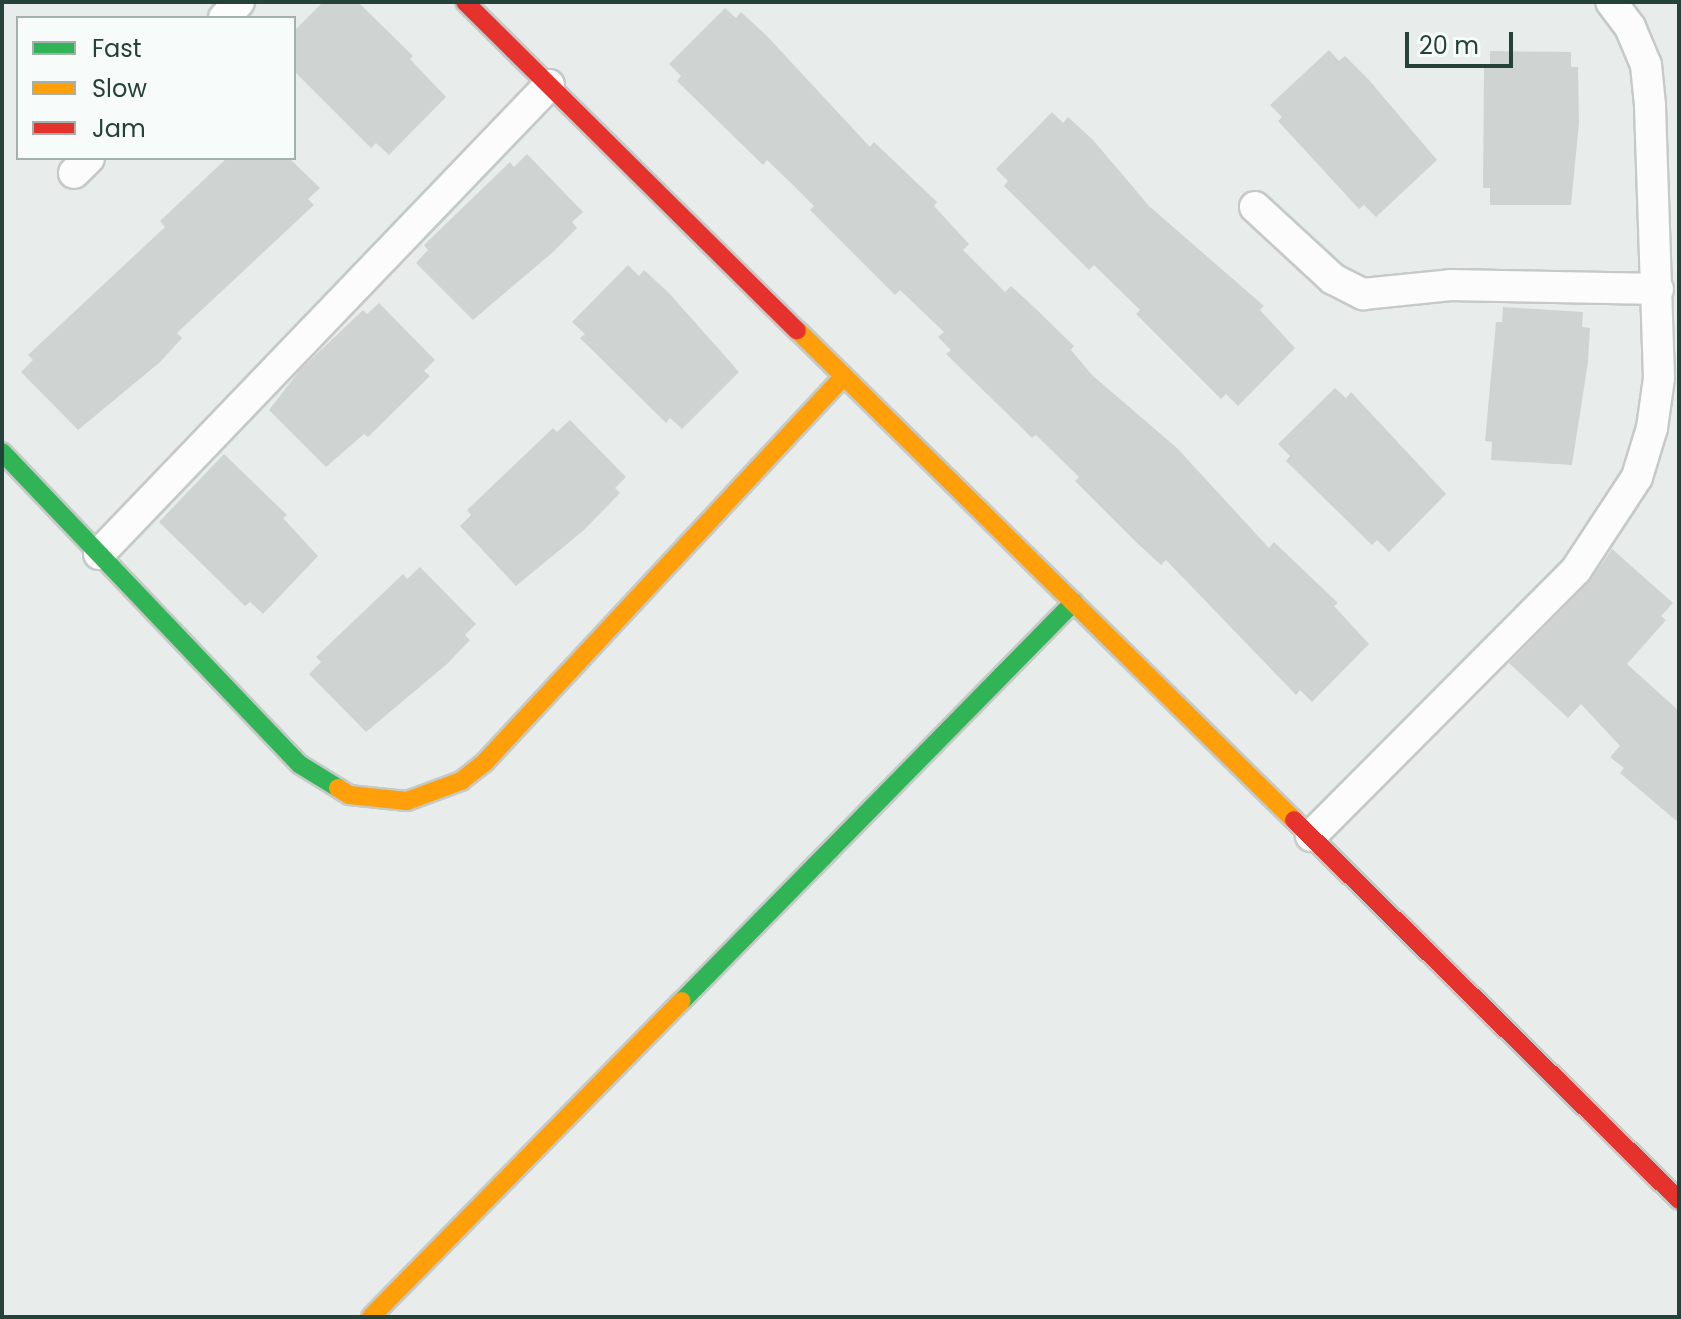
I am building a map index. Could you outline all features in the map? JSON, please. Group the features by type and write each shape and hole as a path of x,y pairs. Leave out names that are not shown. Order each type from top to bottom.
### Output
{"street":[{"path":"465,2 1679,1200"},
{"path":"1311,836 1576,570 1612,521 1637,477 1652,428 1659,378 1658,289 1646,65 1630,27 1611,2"},
{"path":"99,554 549,85"},
{"path":"1255,207 1333,279 1363,294 1451,285 1658,289"},
{"path":"2,452 299,764 349,795 407,801 449,787 485,762 844,376"},
{"path":"371,1317 1074,602"}],"building":[{"path":"323,2 358,2 413,56 410,59 446,97 389,155 376,143 371,148 296,73 296,29"},
{"path":"725,8 736,18 741,12 766,35 870,147 874,142 937,202 934,206 969,244 963,250 1005,292 1011,286 1036,309 1074,346 1071,350 1092,375 1177,448 1269,548 1274,542 1338,603 1334,606 1369,644 1312,702 1300,690 1296,695 1166,560 1161,565 1137,543 1075,481 1079,477 1036,435 1032,438 946,354 951,350 938,337 944,332 900,290 895,295 810,210 814,206 792,184 767,160 763,165 677,81 681,76 669,64"},
{"path":"1329,50 1339,61 1345,56 1369,80 1437,160 1376,217 1364,205 1359,209 1278,121 1282,117 1270,105"},
{"path":"1490,51 1571,52 1571,67 1578,67 1579,123 1571,205 1490,205 1490,188 1483,188 1484,68 1490,68"},
{"path":"1052,112 1063,123 1068,117 1093,140 1149,206 1264,306 1260,310 1295,348 1238,406 1226,394 1221,399 1136,314 1140,310 1094,265 1089,270 1004,186 1008,181 996,169"},
{"path":"527,154 583,212 572,222 577,228 553,252 473,320 416,263 428,250 424,245 510,162 514,167"},
{"path":"225,160 291,160 320,188 308,199 314,205 177,333 182,338 159,363 78,430 21,372 33,360 28,355 165,227 160,221"},
{"path":"628,265 639,276 644,270 669,293 739,372 682,429 670,418 666,423 580,338 585,334 572,322"},
{"path":"379,303 435,360 424,371 430,376 368,437 364,434 326,467 269,410 300,370 363,310 367,314"},
{"path":"1503,307 1583,312 1582,327 1590,328 1588,362 1572,465 1491,460 1492,442 1485,441 1496,322 1502,322"},
{"path":"1335,388 1346,398 1351,392 1446,494 1389,552 1377,540 1372,545 1286,461 1290,456 1278,444"},
{"path":"570,420 626,477 615,488 620,493 584,530 516,586 460,526 471,515 467,510 553,428 557,432"},
{"path":"224,454 287,515 283,518 318,556 263,614 250,602 245,606 159,522"},
{"path":"1612,549 1673,603 1661,616 1666,620 1627,664 1679,711 1679,823 1620,773 1624,768 1610,757 1620,746 1581,704 1568,718 1509,663 1589,582"},
{"path":"420,567 476,624 465,635 470,640 447,664 366,732 309,674 321,662 316,657 403,574 407,579"}],"traffic: fast":[{"path":"2,452 299,764 338,788"},
{"path":"682,1001 1074,602"}],"traffic: slow":[{"path":"797,330 1294,820"},
{"path":"338,788 349,795 407,801 461,781 485,762 844,376"},
{"path":"371,1317 682,1001"}],"traffic: jam":[{"path":"465,2 797,330"},
{"path":"1294,820 1679,1200"}]}
